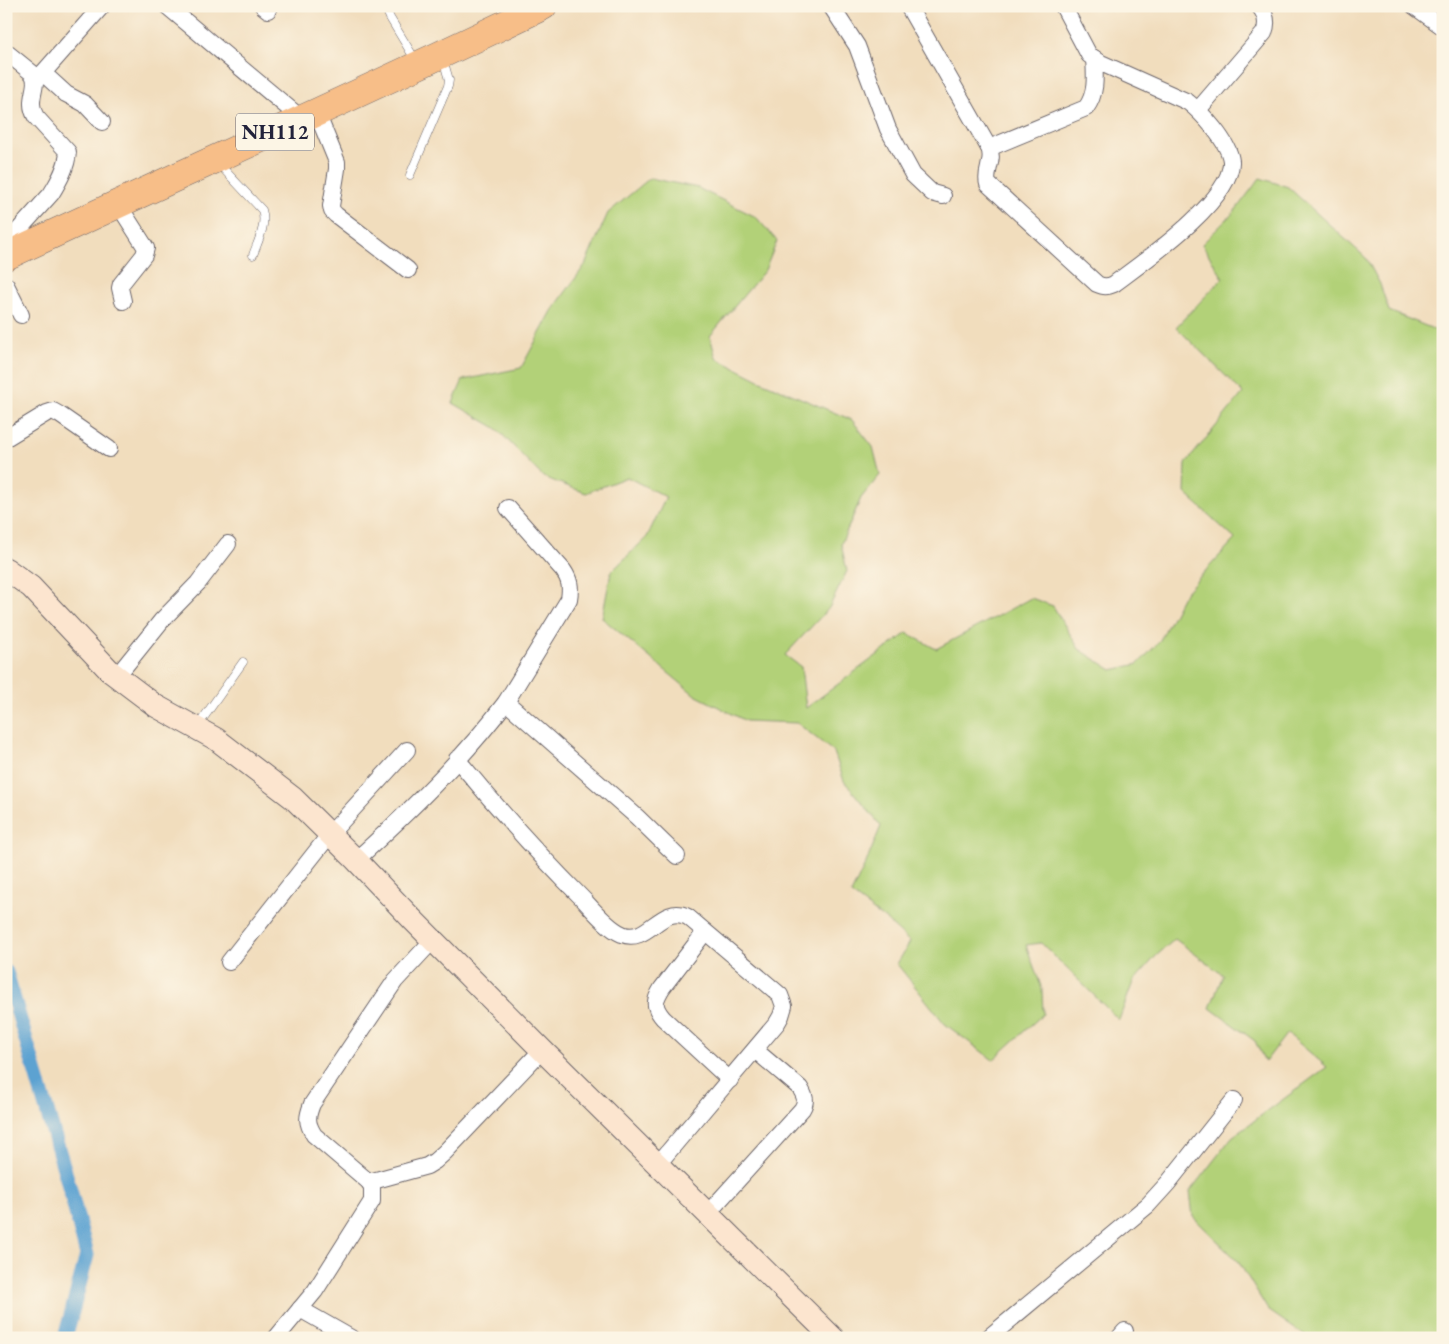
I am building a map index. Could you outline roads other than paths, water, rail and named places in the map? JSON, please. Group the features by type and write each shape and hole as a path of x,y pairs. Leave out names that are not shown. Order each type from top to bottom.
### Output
{"highway":[{"name":"NH112","path":"6,256 431,60 543,6"}],"street":[{"path":"6,244 51,194 60,179 68,159 66,148 36,117 33,111 31,104 39,77 102,6"},
{"path":"167,6 310,116 336,156 338,169 332,211 408,270"},
{"path":"831,6 857,46 888,129 913,175 932,193 943,196"},
{"path":"908,6 990,148 992,154 987,175 988,184 1097,284 1108,286 1114,284 1150,257 1190,224 1217,195 1228,176 1231,160 1220,138 1198,110 1188,102 1089,55 1063,6"},
{"path":"1198,110 1264,33 1266,21 1263,11 1259,6"},
{"path":"1414,6 1443,27"},
{"path":"6,52 35,77 39,77 85,104 102,122"},
{"path":"990,148 1086,108 1091,101 1095,85 1094,58"},
{"path":"118,204 146,248 144,254 121,284 120,288 124,301"},
{"path":"6,285 21,315"},
{"path":"6,438 47,413 53,412 109,449"},
{"path":"356,860 407,813 457,760 506,702 569,598 571,589 569,579 563,570 508,508"},
{"path":"117,676 168,614 198,583 228,544"},
{"path":"6,569 31,587 117,676 156,706 216,739 293,798 542,1050 833,1338"},
{"path":"506,702 631,811 678,856"},
{"path":"228,962 330,834 407,750"},
{"path":"457,760 558,875 604,921 620,934 634,937 667,916 676,913 688,917 780,995 784,1006 782,1016 777,1023 658,1164"},
{"path":"705,932 662,988 657,996 655,1005 663,1018 730,1080"},
{"path":"276,1338 324,1278 372,1201 372,1188 369,1182 314,1135 308,1125 308,1115 312,1104 395,981 433,940"},
{"path":"369,1182 417,1169 435,1161 542,1050"},
{"path":"708,1213 804,1105 806,1100 800,1088 755,1050"},
{"path":"988,1338 1148,1205 1168,1183 1234,1100"},
{"path":"300,1309 351,1338"}],"lane":[{"path":"387,6 390,18 449,80 410,175"},
{"path":"215,159 262,210 264,223 253,255"},
{"path":"196,728 243,662"}],"waterway":[{"path":"6,972 68,1182 87,1255 65,1338"}]}
